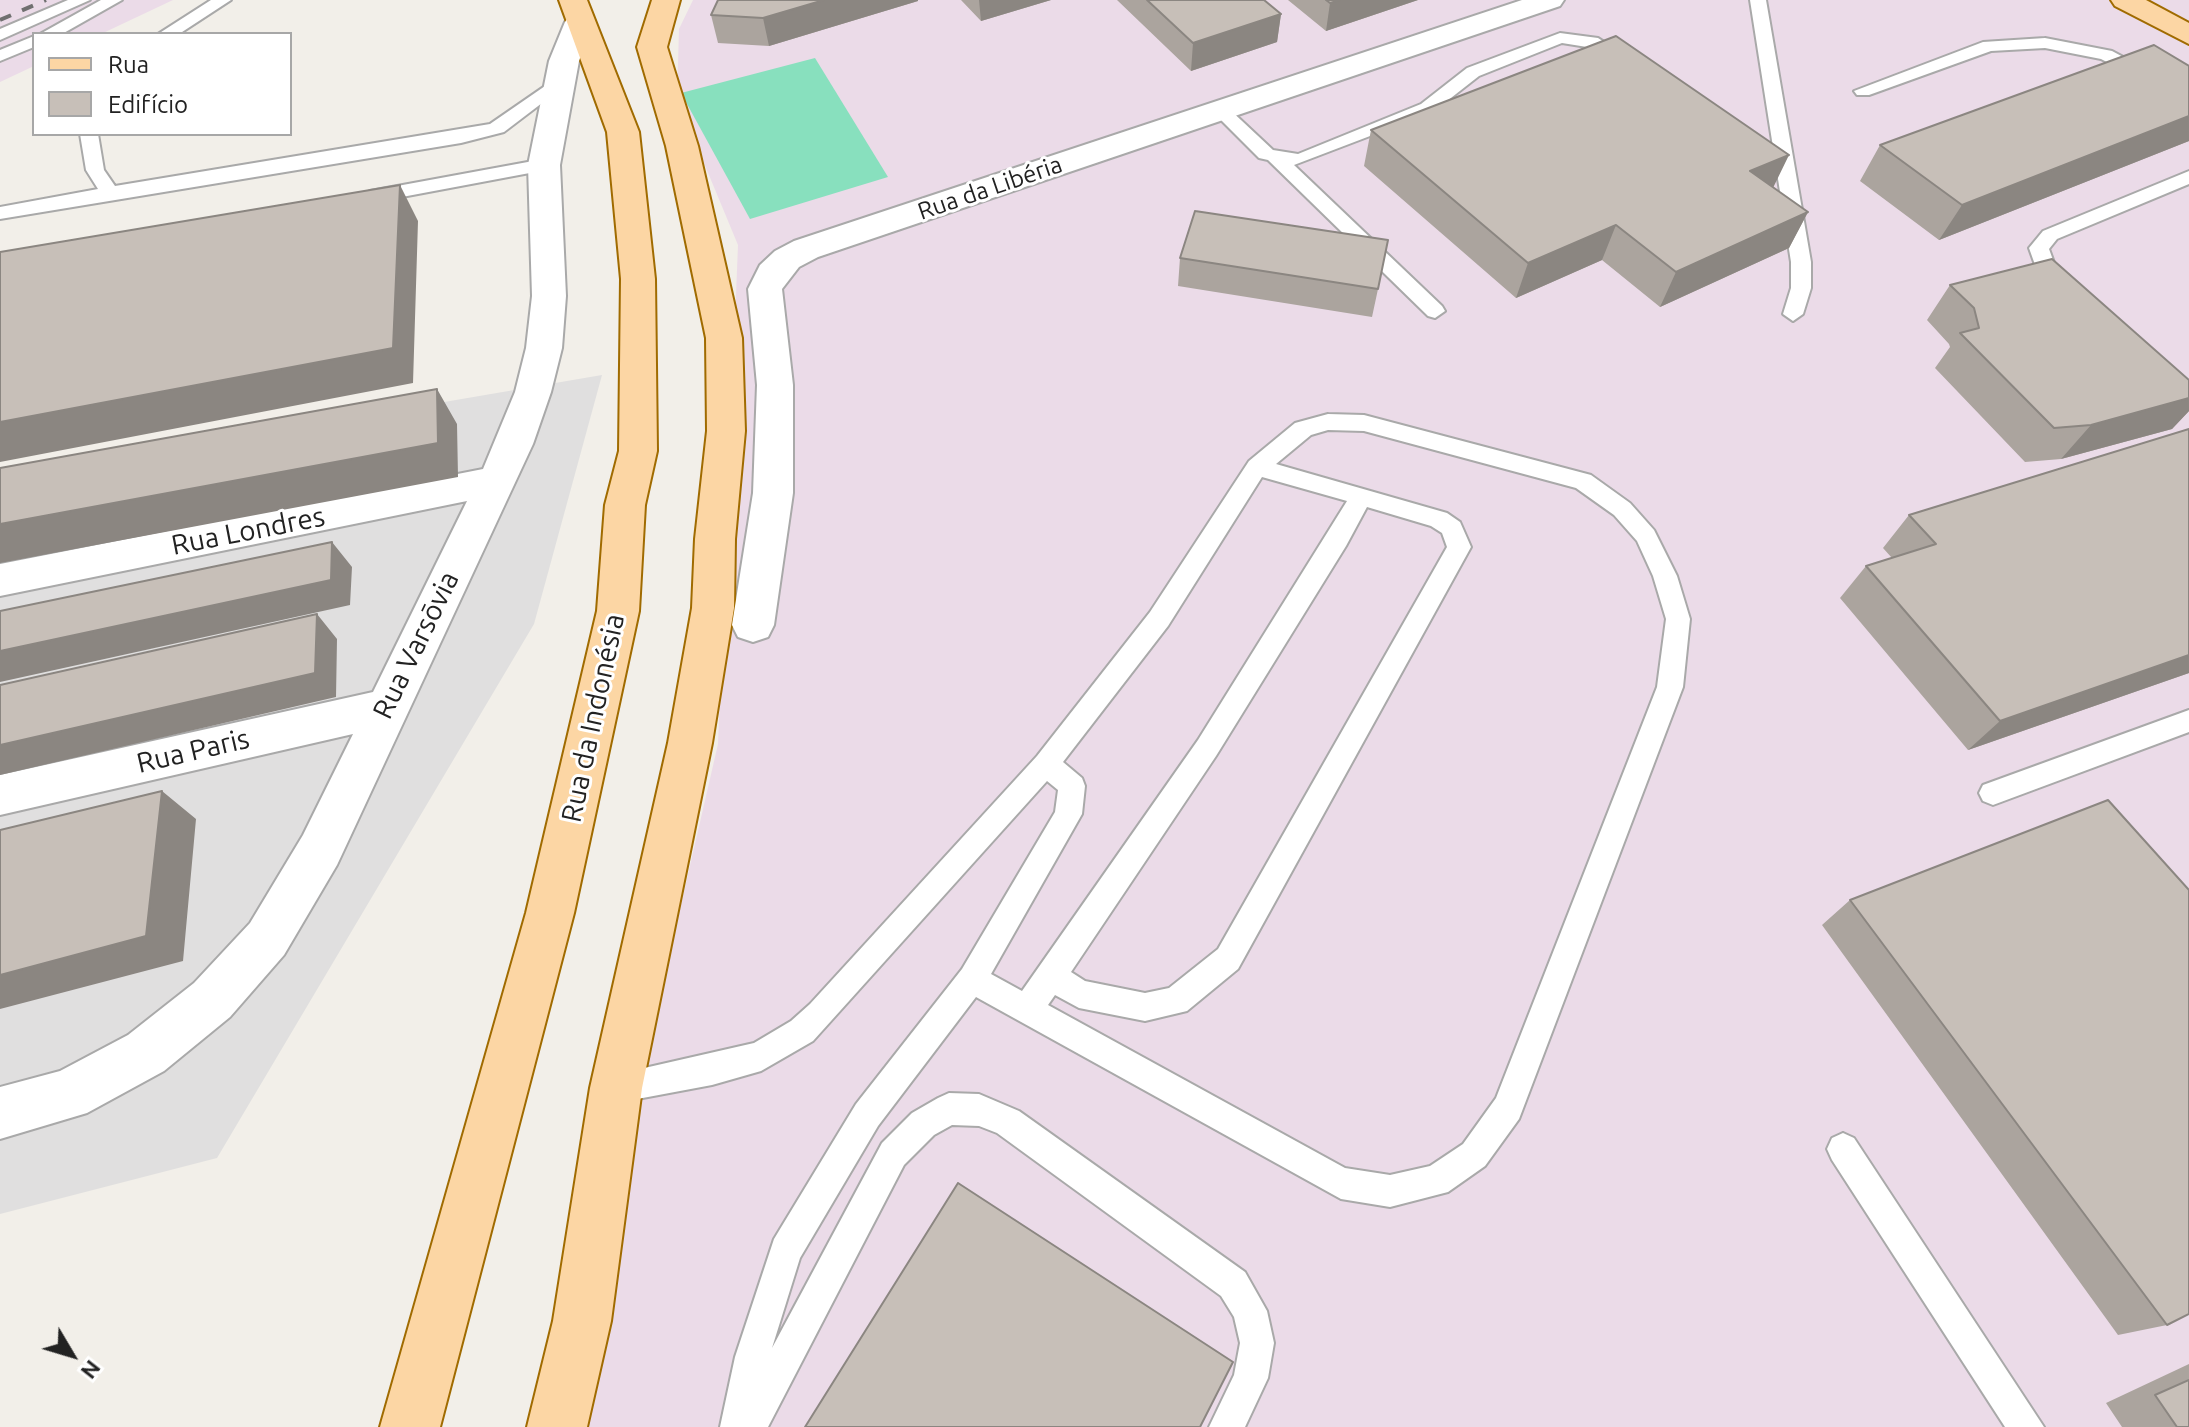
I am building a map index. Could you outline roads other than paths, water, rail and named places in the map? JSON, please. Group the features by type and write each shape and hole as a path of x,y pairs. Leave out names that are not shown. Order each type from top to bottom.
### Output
{"main road":[{"path":"557,1427 582,1321 616,1088 690,743 713,608 715,539 726,431 724,338 682,146 652,47 666,0"},
{"path":"2125,0 2189,35"},
{"name":"Rua da Indonésia","path":"410,1427 557,883 618,611 625,505 638,451 638,279 623,132 576,11"}],"street":[{"name":"Rua da Libéria","path":"753,625 773,493 775,385 765,289 772,273 787,259 806,249 1550,0"},
{"name":"Rua Varsōvia","path":"0,1113 68,1095 146,1053 212,1000 267,939 320,850 385,708 496,481 533,392 544,348 549,296 544,165 576,11"},
{"name":"Rua Londres","path":"0,580 496,481"},
{"name":"Rua Paris","path":"0,795 385,708"}],"lane":[{"path":"0,35 82,0"},
{"path":"53,32 114,0"},
{"path":"170,32 223,0"},
{"path":"1758,0 1801,262 1801,288 1793,314"},
{"path":"2154,16 2189,24"},
{"path":"1220,110 1266,154 1276,158 1301,159 1427,108 1473,72 1560,38 1576,37 1600,45 1645,76"},
{"path":"0,56 32,42"},
{"path":"1863,91 1989,46 2045,43 2106,55 2189,99"},
{"path":"0,213 473,134 497,128 528,108 561,80"},
{"path":"89,136 95,170 110,193"},
{"path":"1276,158 1435,311"},
{"path":"343,202 544,165"},
{"path":"2074,304 2048,273 2039,248 2050,235 2189,177"},
{"path":"616,1088 712,1070 761,1056 802,1031 861,973 1046,764 1159,619 1257,467 1303,429 1328,422 1364,423 1583,481 1622,509 1646,536 1665,576 1678,619 1670,687 1508,1108 1474,1155 1437,1181 1390,1191 1341,1183 972,979"},
{"path":"1051,976 1079,994 1145,1007 1176,1001 1228,959 1459,547 1452,528 1439,519 1257,467"},
{"path":"1027,1009 1207,748 1338,540 1361,496"},
{"path":"1993,793 2189,721"},
{"path":"738,1427 752,1357 786,1251 867,1115 972,979 1068,814 1072,786 1046,764"},
{"path":"749,1427 893,1154 923,1124 949,1109 979,1110 1008,1122 1233,1284 1250,1311 1257,1343 1251,1378 1227,1427"},
{"path":"1843,1149 2026,1427"}],"railway":[{"path":"0,20 46,0"}]}
